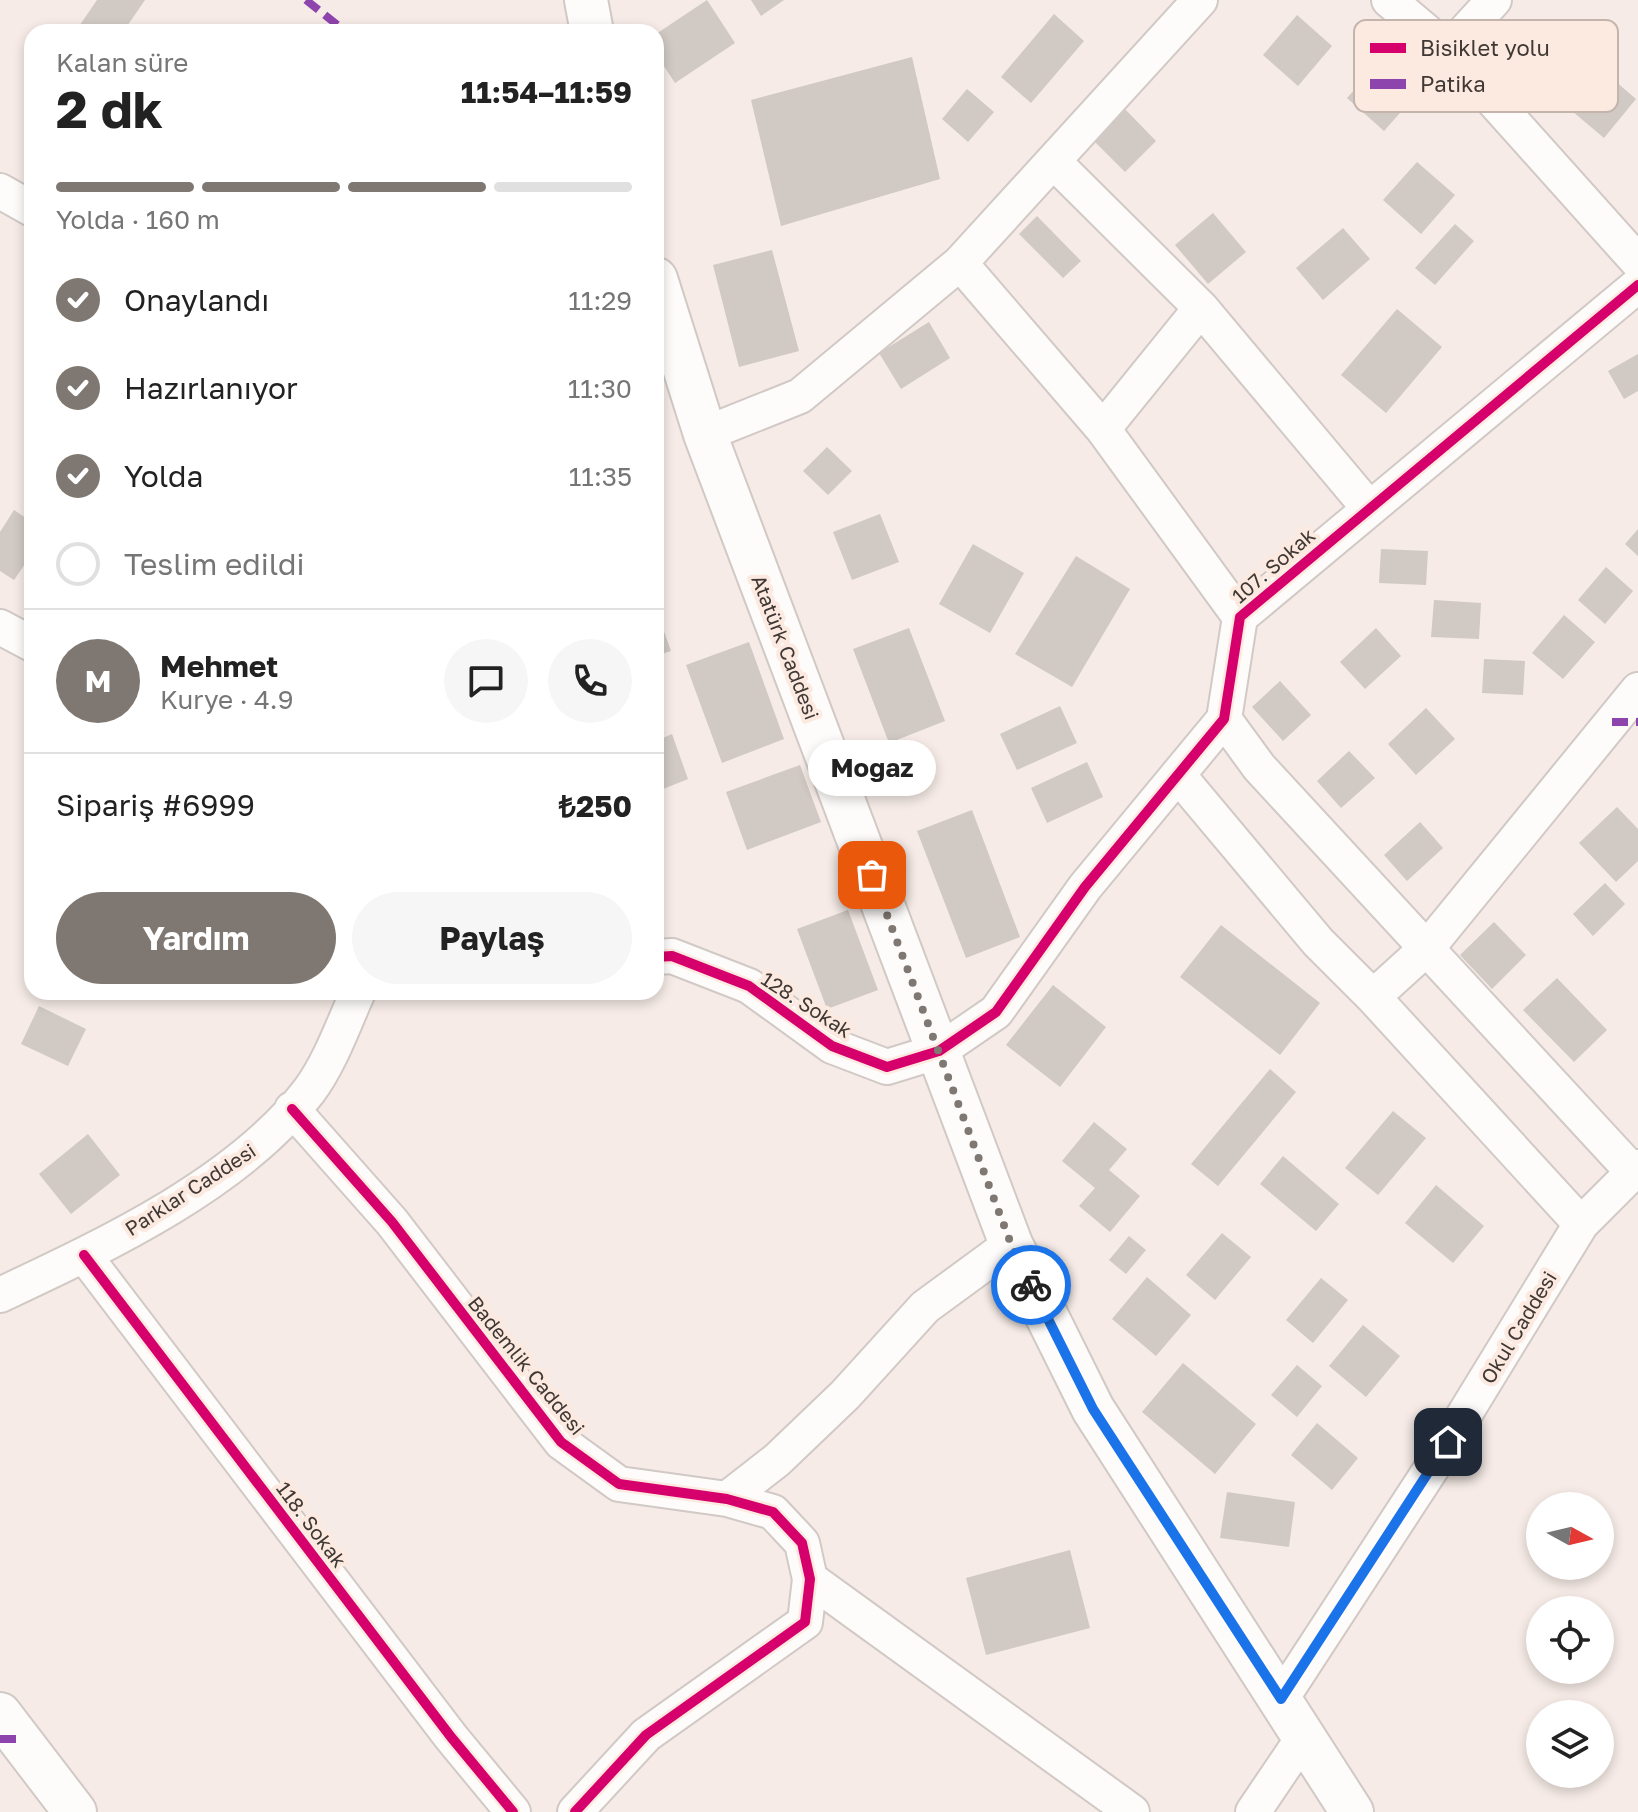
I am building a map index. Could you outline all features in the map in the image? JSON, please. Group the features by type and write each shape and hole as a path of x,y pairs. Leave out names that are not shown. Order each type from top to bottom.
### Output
{"main road":[{"path":"586,0 590,24"},
{"name":"Atatürk Caddesi","path":"664,304 705,434 1011,1244 1093,1409 1352,1812"},
{"path":"0,1714 75,1812"}],"street":[{"path":"705,434 800,396 960,263 1055,163 1200,0"},
{"path":"1389,0 1413,20"},
{"path":"1476,20 1494,0"},
{"path":"1504,112 1638,262"},
{"path":"1055,163 1201,308 1368,507"},
{"path":"0,191 24,204"},
{"path":"960,263 1103,429 1240,617"},
{"name":"107. Sokak","path":"1224,719 1240,617 1368,507 1446,448 1638,285"},
{"path":"1103,429 1201,308"},
{"path":"0,627 24,640"},
{"path":"1373,997 1428,947 1638,690"},
{"path":"939,1051 996,1012 1085,887 1224,719 1259,767 1636,1169"},
{"path":"1178,775 1318,942 1373,997 1581,1224"},
{"name":"128. Sokak","path":"664,956 672,956 749,986 832,1046 887,1067 939,1051"},
{"name":"Parklar Caddesi","path":"0,1295 84,1255 181,1199 261,1143 310,1089 354,1000"},
{"name":"Bademlik Caddesi","path":"292,1109 392,1222 561,1442 619,1484 727,1499 773,1512 802,1543 810,1579 805,1622 646,1735 575,1812"},
{"name":"Okul Caddesi","path":"1281,1699 1431,1469 1581,1224 1636,1169"},
{"path":"727,1499 777,1460 845,1395 925,1307 1011,1244"},
{"name":"118. Sokak","path":"84,1255 433,1714 513,1812"},
{"path":"810,1579 1132,1812"},
{"path":"1253,1812 1303,1738"}],"building":[{"path":"97,0 145,0 128,24 80,24"},
{"path":"707,0 735,43 675,83 664,66 664,29"},
{"path":"751,0 784,0 761,16"},
{"path":"1054,14 1084,41 1031,103 1001,77"},
{"path":"1297,15 1332,46 1298,86 1263,55"},
{"path":"912,57 940,179 781,226 751,100"},
{"path":"1618,84 1636,99 1604,138 1573,112 1618,112"},
{"path":"967,89 994,112 968,142 942,119"},
{"path":"1354,90 1354,104 1347,98"},
{"path":"1123,107 1156,141 1125,172 1091,138"},
{"path":"1363,112 1401,112 1384,131"},
{"path":"1417,162 1455,195 1421,234 1383,200"},
{"path":"1213,213 1246,252 1208,284 1175,245"},
{"path":"1037,216 1081,261 1063,278 1019,234"},
{"path":"1455,224 1474,241 1435,285 1415,268"},
{"path":"1343,228 1370,259 1323,300 1296,268"},
{"path":"772,250 799,351 739,367 713,265"},
{"path":"1397,309 1442,347 1386,413 1341,375"},
{"path":"929,322 950,358 901,389 879,353"},
{"path":"1638,354 1638,391 1624,399 1608,371"},
{"path":"827,447 852,471 828,495 803,471"},
{"path":"14,510 24,517 24,566 14,580 0,571 0,532"},
{"path":"880,514 899,562 852,580 833,532"},
{"path":"1638,529 1638,556 1625,544"},
{"path":"973,544 1024,573 990,633 939,604"},
{"path":"1381,549 1428,551 1426,585 1379,583"},
{"path":"1076,556 1130,589 1072,687 1015,654"},
{"path":"1606,567 1633,591 1605,624 1578,600"},
{"path":"1434,600 1481,603 1479,639 1431,637"},
{"path":"1564,615 1595,642 1563,679 1532,653"},
{"path":"909,628 945,721 889,743 853,649"},
{"path":"1376,628 1401,656 1365,689 1340,662"},
{"path":"664,631 671,651 664,653"},
{"path":"749,642 784,739 722,763 686,665"},
{"path":"1484,659 1525,661 1523,695 1482,693"},
{"path":"1280,681 1311,715 1283,741 1252,707"},
{"path":"1060,706 1077,743 1017,770 1000,734"},
{"path":"1426,708 1455,739 1416,775 1388,744"},
{"path":"672,734 688,779 664,789 664,738"},
{"path":"1349,751 1375,778 1341,808 1317,781"},
{"path":"1087,762 1103,797 1047,823 1031,788"},
{"path":"800,765 821,822 747,850 726,792"},
{"path":"1617,807 1638,829 1638,861 1616,882 1579,843"},
{"path":"972,810 1020,937 966,958 917,831"},
{"path":"1420,822 1443,848 1407,881 1384,855"},
{"path":"1605,883 1625,904 1593,936 1573,914"},
{"path":"848,910 878,990 827,1009 797,929"},
{"path":"1494,922 1526,955 1492,989 1460,955"},
{"path":"1221,925 1320,1003 1280,1055 1180,977"},
{"path":"1557,978 1607,1030 1574,1062 1523,1010"},
{"path":"1053,985 1106,1027 1060,1087 1006,1045"},
{"path":"39,1006 86,1029 68,1066 21,1044"},
{"path":"1270,1069 1296,1092 1218,1186 1191,1164"},
{"path":"1393,1111 1426,1138 1378,1195 1345,1168"},
{"path":"1094,1122 1127,1149 1109,1170 1140,1196 1110,1232 1079,1206 1095,1188 1062,1161"},
{"path":"88,1134 120,1175 71,1214 39,1174"},
{"path":"1283,1156 1339,1204 1316,1231 1260,1184"},
{"path":"1436,1185 1484,1226 1453,1263 1405,1223"},
{"path":"1222,1233 1251,1257 1215,1300 1186,1275"},
{"path":"1129,1236 1146,1250 1126,1274 1109,1260"},
{"path":"1147,1277 1191,1315 1156,1356 1112,1319"},
{"path":"1321,1278 1348,1300 1313,1343 1286,1320"},
{"path":"1363,1325 1400,1356 1366,1397 1329,1366"},
{"path":"1183,1363 1256,1424 1215,1474 1142,1412"},
{"path":"1297,1365 1322,1386 1297,1417 1271,1395"},
{"path":"1317,1423 1358,1458 1332,1490 1291,1455"},
{"path":"1227,1492 1295,1502 1289,1547 1220,1538"},
{"path":"1070,1550 1090,1628 986,1655 966,1578"}],"marked path":[{"path":"306,0 336,24"},
{"path":"1612,722 1638,722"},
{"path":"0,1739 19,1739"}],"cycle path":[{"path":"664,956 672,956 749,986 832,1046 887,1067 939,1051 996,1012 1085,887 1224,719 1240,617 1638,285"},
{"path":"292,1109 392,1222 561,1442 619,1484 727,1499 773,1512 802,1543 810,1579 805,1622 646,1735 575,1812"},
{"path":"84,1255 451,1737 513,1812"}],"way so far":[{"path":"872,875 1011,1244 1031,1285"}],"place":[{"name":"Mogaz","path":"872,875"}],"route":[{"path":"1031,1285 1093,1409 1281,1699 1448,1442"}]}
